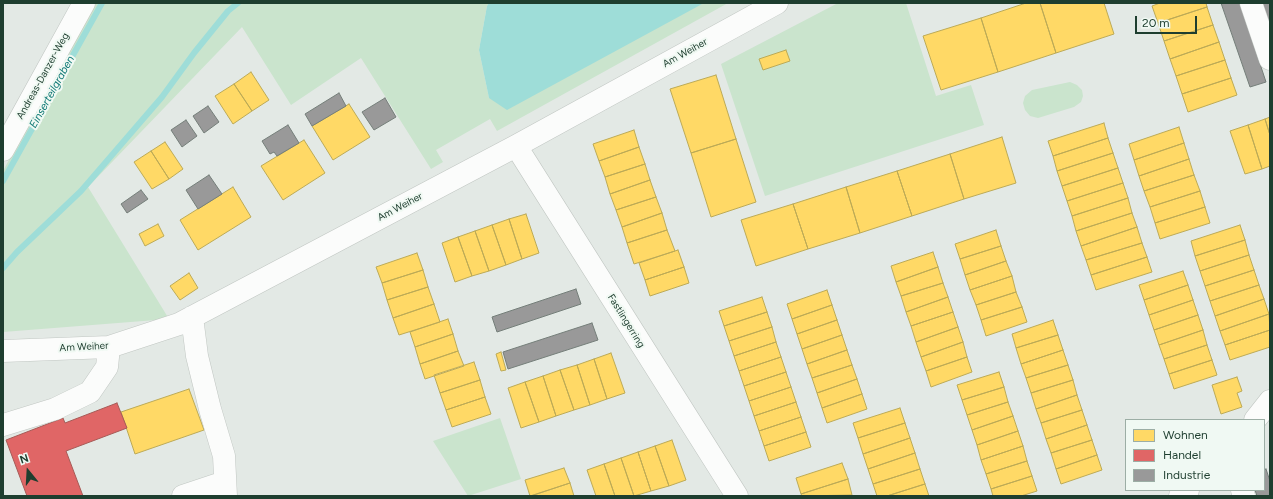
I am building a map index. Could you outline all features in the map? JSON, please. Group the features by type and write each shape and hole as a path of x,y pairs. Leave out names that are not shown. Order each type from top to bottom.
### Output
{"street":[{"name":"Andreas-Danzer-Weg","path":"3,150 84,3"},
{"name":"Am Weiher","path":"3,351 109,347 179,324 516,146 777,3"},
{"path":"1251,3 1270,59"},
{"name":"Fastlingerring","path":"516,146 737,496"},
{"path":"183,496 225,489 224,456 210,409 197,356 192,317"},
{"path":"3,425 55,408 90,392 107,367 109,347"},
{"path":"1256,419 1270,401"}],"green space":[{"path":"93,3 489,3 487,6 479,50 489,98 704,3 728,3 497,131 490,119 436,150 443,162 431,169 361,58 291,105 242,27 88,187 169,319 3,332 3,171"},
{"path":"838,3 906,3 936,96 971,85 984,125 765,196 721,64"},
{"path":"1070,82 1077,85 1082,90 1083,96 1081,102 1074,107 1038,118 1030,116 1025,110 1023,103 1025,96 1032,90"},
{"path":"500,418 521,479 468,496 433,441"}],"water":[{"path":"489,3 704,3 507,110 489,98 479,50 487,6"}],"building: Wohnen":[{"path":"1026,3 1040,3 1056,53 998,72 981,18"},
{"path":"1040,3 1104,3 1114,34 1056,53"},
{"path":"1160,3 1206,3 1207,7 1158,23 1152,6"},
{"path":"1207,7 1213,25 1164,41 1158,23"},
{"path":"981,18 998,72 941,90 923,36"},
{"path":"1213,25 1219,42 1170,59 1164,41"},
{"path":"1219,42 1225,60 1176,76 1170,59"},
{"path":"786,50 790,61 763,70 759,59"},
{"path":"1225,60 1231,78 1182,94 1176,76"},
{"path":"251,72 269,100 252,111 234,84"},
{"path":"716,75 736,139 691,153 670,89"},
{"path":"1231,78 1237,95 1188,112 1182,94"},
{"path":"234,84 252,111 233,124 215,96"},
{"path":"349,104 370,137 333,160 312,126"},
{"path":"1270,117 1270,135 1265,119"},
{"path":"1265,119 1270,135 1270,166 1262,169 1248,125"},
{"path":"1104,123 1108,138 1053,156 1048,141"},
{"path":"1248,125 1262,169 1245,174 1230,131"},
{"path":"1179,127 1184,143 1134,160 1129,144"},
{"path":"634,130 639,147 599,161 593,144"},
{"path":"1002,137 1016,183 964,199 950,154"},
{"path":"1108,138 1113,153 1057,171 1053,156"},
{"path":"736,139 756,202 711,217 691,153"},
{"path":"304,140 325,173 283,200 261,166"},
{"path":"165,142 183,169 169,179 151,151"},
{"path":"1184,143 1189,159 1139,176 1134,160"},
{"path":"639,147 645,164 605,177 599,161"},
{"path":"151,151 169,179 152,189 134,162"},
{"path":"1113,153 1118,168 1062,186 1057,171"},
{"path":"950,154 964,199 912,216 897,171"},
{"path":"1189,159 1194,175 1144,191 1139,176"},
{"path":"645,164 650,180 610,194 605,177"},
{"path":"1118,168 1123,183 1067,201 1062,186"},
{"path":"897,171 912,216 860,233 846,187"},
{"path":"1194,175 1200,191 1150,207 1144,191"},
{"path":"650,180 656,197 616,210 610,194"},
{"path":"1123,183 1128,198 1072,216 1067,201"},
{"path":"233,187 251,217 198,250 180,220"},
{"path":"846,187 860,233 808,249 793,204"},
{"path":"1200,191 1205,207 1155,223 1150,207"},
{"path":"656,197 662,213 622,227 616,210"},
{"path":"1128,198 1132,213 1076,231 1072,216"},
{"path":"793,204 808,249 756,266 741,220"},
{"path":"1205,207 1210,223 1160,239 1155,223"},
{"path":"662,213 667,230 627,243 622,227"},
{"path":"1132,213 1137,227 1081,246 1076,231"},
{"path":"526,214 539,253 522,259 509,219"},
{"path":"509,219 522,259 506,265 492,225"},
{"path":"158,224 164,236 145,246 139,234"},
{"path":"492,225 506,265 489,271 475,231"},
{"path":"1240,225 1245,240 1195,256 1191,241"},
{"path":"1137,227 1142,243 1086,260 1081,246"},
{"path":"667,230 675,251 634,264 627,243"},
{"path":"996,230 1001,246 960,259 955,244"},
{"path":"475,231 489,271 472,276 458,237"},
{"path":"458,237 472,276 455,282 442,243"},
{"path":"1245,240 1249,255 1200,271 1195,256"},
{"path":"1142,243 1147,257 1091,275 1086,260"},
{"path":"1001,246 1006,261 965,275 960,259"},
{"path":"678,250 684,267 645,280 639,263"},
{"path":"933,252 938,267 896,282 891,266"},
{"path":"417,253 423,270 382,283 376,267"},
{"path":"1249,255 1254,270 1205,286 1200,271"},
{"path":"1147,257 1152,272 1096,290 1091,275"},
{"path":"1006,261 1012,276 970,290 965,275"},
{"path":"684,267 689,283 650,296 645,280"},
{"path":"938,267 943,283 901,296 896,282"},
{"path":"423,270 428,287 387,300 382,283"},
{"path":"1254,270 1259,285 1210,301 1205,286"},
{"path":"1183,271 1188,285 1144,300 1139,285"},
{"path":"189,273 198,288 180,300 170,286"},
{"path":"1012,276 1016,292 976,305 970,290"},
{"path":"943,283 948,297 906,312 901,296"},
{"path":"1188,285 1193,300 1149,315 1144,300"},
{"path":"1259,285 1264,299 1215,316 1210,301"},
{"path":"428,287 434,304 393,318 387,300"},
{"path":"827,290 832,305 792,319 787,304"},
{"path":"1016,292 1022,307 981,320 976,305"},
{"path":"762,297 767,312 724,326 719,311"},
{"path":"948,297 953,312 911,326 906,312"},
{"path":"1264,299 1269,314 1220,331 1215,316"},
{"path":"1193,300 1198,315 1154,330 1149,315"},
{"path":"434,304 440,322 399,335 393,318"},
{"path":"832,305 837,320 797,334 792,319"},
{"path":"1022,307 1027,322 986,336 981,320"},
{"path":"767,312 772,327 729,341 724,326"},
{"path":"953,312 958,327 916,342 911,326"},
{"path":"1269,314 1270,330 1225,345 1220,331"},
{"path":"1198,315 1203,330 1159,345 1154,330"},
{"path":"448,319 453,334 415,347 410,332"},
{"path":"837,320 842,335 802,349 797,334"},
{"path":"1053,320 1058,335 1016,348 1012,334"},
{"path":"772,327 776,342 734,356 729,341"},
{"path":"958,327 963,342 921,357 916,342"},
{"path":"1203,330 1207,345 1164,359 1159,345"},
{"path":"1270,330 1270,347 1230,360 1225,345"},
{"path":"453,334 458,351 420,364 415,347"},
{"path":"842,335 847,350 807,364 802,349"},
{"path":"1058,335 1063,350 1021,364 1016,348"},
{"path":"776,342 781,357 739,371 734,356"},
{"path":"963,342 967,357 926,371 921,357"},
{"path":"1207,345 1212,360 1169,374 1164,359"},
{"path":"847,350 852,365 812,378 807,364"},
{"path":"1063,350 1068,365 1026,378 1021,364"},
{"path":"458,351 464,366 425,379 420,364"},
{"path":"501,352 506,370 501,371 496,354"},
{"path":"611,353 625,393 607,399 594,359"},
{"path":"781,357 786,372 744,386 739,371"},
{"path":"967,357 972,372 931,387 926,371"},
{"path":"594,359 607,399 590,405 577,365"},
{"path":"1212,360 1217,375 1174,389 1169,374"},
{"path":"474,362 480,380 440,393 434,375"},
{"path":"577,365 590,405 574,410 560,370"},
{"path":"852,365 857,379 817,393 812,378"},
{"path":"1068,365 1073,380 1031,393 1026,378"},
{"path":"560,370 574,410 556,416 543,376"},
{"path":"786,372 791,387 749,401 744,386"},
{"path":"999,372 1004,387 962,400 957,385"},
{"path":"543,376 556,416 539,422 525,382"},
{"path":"1237,377 1242,391 1237,393 1242,407 1221,414 1212,385"},
{"path":"857,379 862,394 822,408 817,393"},
{"path":"480,380 485,397 446,410 440,393"},
{"path":"1073,380 1077,395 1036,409 1031,393"},
{"path":"525,382 539,422 521,428 508,388"},
{"path":"791,387 796,402 754,416 749,401"},
{"path":"1004,387 1008,402 967,415 962,400"},
{"path":"189,389 204,430 135,454 121,412"},
{"path":"862,394 867,409 827,423 822,408"},
{"path":"1077,395 1082,410 1041,423 1036,409"},
{"path":"485,397 491,414 452,427 446,410"},
{"path":"796,402 801,417 759,431 754,416"},
{"path":"1008,402 1013,416 972,430 967,415"},
{"path":"900,408 905,423 858,438 853,423"},
{"path":"1082,410 1087,425 1046,439 1041,423"},
{"path":"1013,416 1018,431 977,445 972,430"},
{"path":"801,417 806,432 764,446 759,431"},
{"path":"905,423 910,438 863,454 858,438"},
{"path":"1087,425 1092,440 1051,453 1046,439"},
{"path":"1018,431 1023,446 981,460 977,445"},
{"path":"806,432 811,447 769,461 764,446"},
{"path":"910,438 915,453 868,469 863,454"},
{"path":"672,440 686,480 669,486 655,446"},
{"path":"1092,440 1097,455 1056,469 1051,453"},
{"path":"655,446 669,486 651,491 638,452"},
{"path":"1023,446 1027,461 986,474 981,460"},
{"path":"638,452 651,491 634,496 621,458"},
{"path":"915,453 920,469 873,484 868,469"},
{"path":"1097,455 1102,470 1061,484 1056,469"},
{"path":"621,458 634,496 615,496 604,464"},
{"path":"1027,461 1032,476 991,489 986,474"},
{"path":"842,463 848,479 801,494 796,478"},
{"path":"604,464 615,496 596,496 587,470"},
{"path":"564,468 570,483 530,496 525,480"},
{"path":"920,469 925,484 887,496 877,496 873,484"},
{"path":"1032,476 1037,491 1021,496 993,496 991,489"},
{"path":"848,479 852,495 802,496 801,494"},
{"path":"570,483 574,496 531,496"},
{"path":"925,484 929,496 887,496"}],"building: Handel":[{"path":"117,403 127,428 66,451 83,496 27,496 6,440 63,418 65,423"}],"building: Industrie":[{"path":"1221,3 1240,3 1266,82 1250,87"},
{"path":"1261,3 1270,3 1270,29"},
{"path":"339,93 346,106 312,126 305,114"},
{"path":"385,98 396,117 374,130 362,112"},
{"path":"208,106 219,122 204,133 193,116"},
{"path":"186,120 197,136 182,147 171,130"},
{"path":"288,125 299,143 277,156 274,152 270,154 262,141"},
{"path":"209,175 222,194 198,209 186,190"},
{"path":"141,190 148,199 127,213 121,204"},
{"path":"576,289 581,304 497,332 492,317"},
{"path":"592,323 598,340 508,369 503,352"},
{"path":"1265,470 1270,481 1270,496 1257,496 1255,491 1265,491"}],"waterway":[{"name":"Einserteilgraben","path":"3,181 102,3"},
{"path":"3,268 17,252 81,191 162,97 194,53 228,11 238,3"}]}
